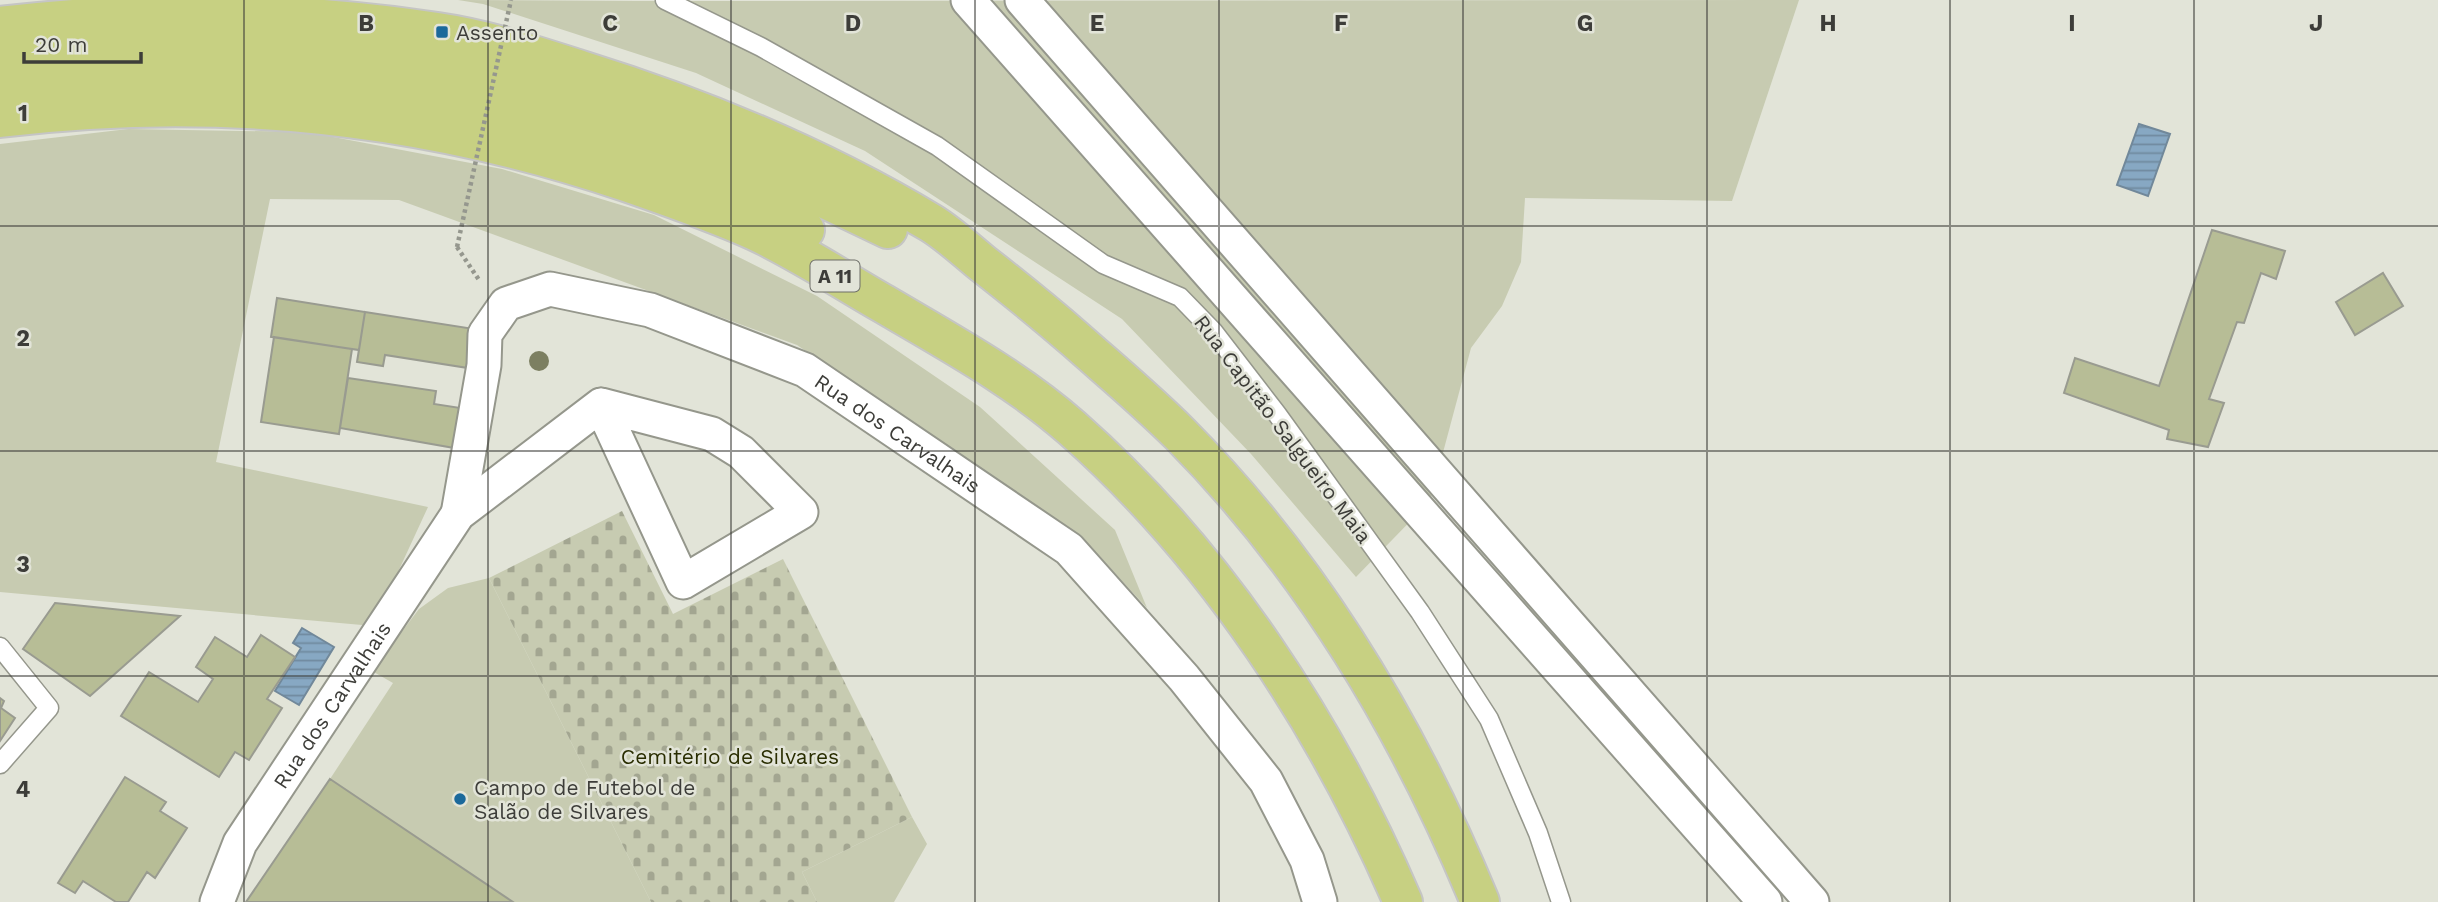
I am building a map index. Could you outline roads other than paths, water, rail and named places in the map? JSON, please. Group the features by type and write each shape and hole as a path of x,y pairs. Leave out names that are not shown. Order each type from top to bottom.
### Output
{"highway":[{"path":"0,26 62,19 168,13 263,14 442,32 535,55 682,104 779,142 935,225 1055,322 1181,435 1244,505 1289,561 1384,702 1446,821 1480,902"},
{"path":"0,53 232,40 365,55 469,72 605,110 767,171 864,216 1055,322"},
{"name":"A 11","path":"0,86 18,83 233,75 365,87 457,103 520,119 666,165 753,200 842,251 1009,377 1073,429 1173,531 1232,604 1328,748 1356,800 1403,902"},
{"name":"A 11","path":"0,118 68,110 169,107 260,110 366,118 516,147 696,206 759,233 1009,377"}],"street":[{"path":"968,0 1765,902"},
{"path":"1022,0 1812,902"},
{"name":"Rua dos Carvalhais","path":"458,514 484,365 485,334 506,304 550,289 650,310 805,370 1069,549 1184,678 1266,781 1307,860 1320,902"},
{"path":"601,405 712,434 741,452 801,512 684,582 601,405"},
{"name":"Rua dos Carvalhais","path":"217,902 240,843 458,514 601,405"}],"lane":[{"name":"Rua Capitão Salgueiro Maia","path":"665,0 761,47 937,146 1103,264 1180,297 1213,331 1277,414 1420,612 1489,719 1538,833 1561,902"},
{"path":"0,647 49,708 0,764"}],"water":[{"path":"2139,124 2170,134 2148,196 2117,185"},
{"path":"302,628 334,647 299,705 275,691 301,648 293,643"}],"place":[{"name":"Assento","path":"442,32"},
{"name":"Campo de Futebol de Salão de Silvares","path":"460,799"}],"park label":[{"name":"Cemitério de Silvares","path":"730,756"}]}
